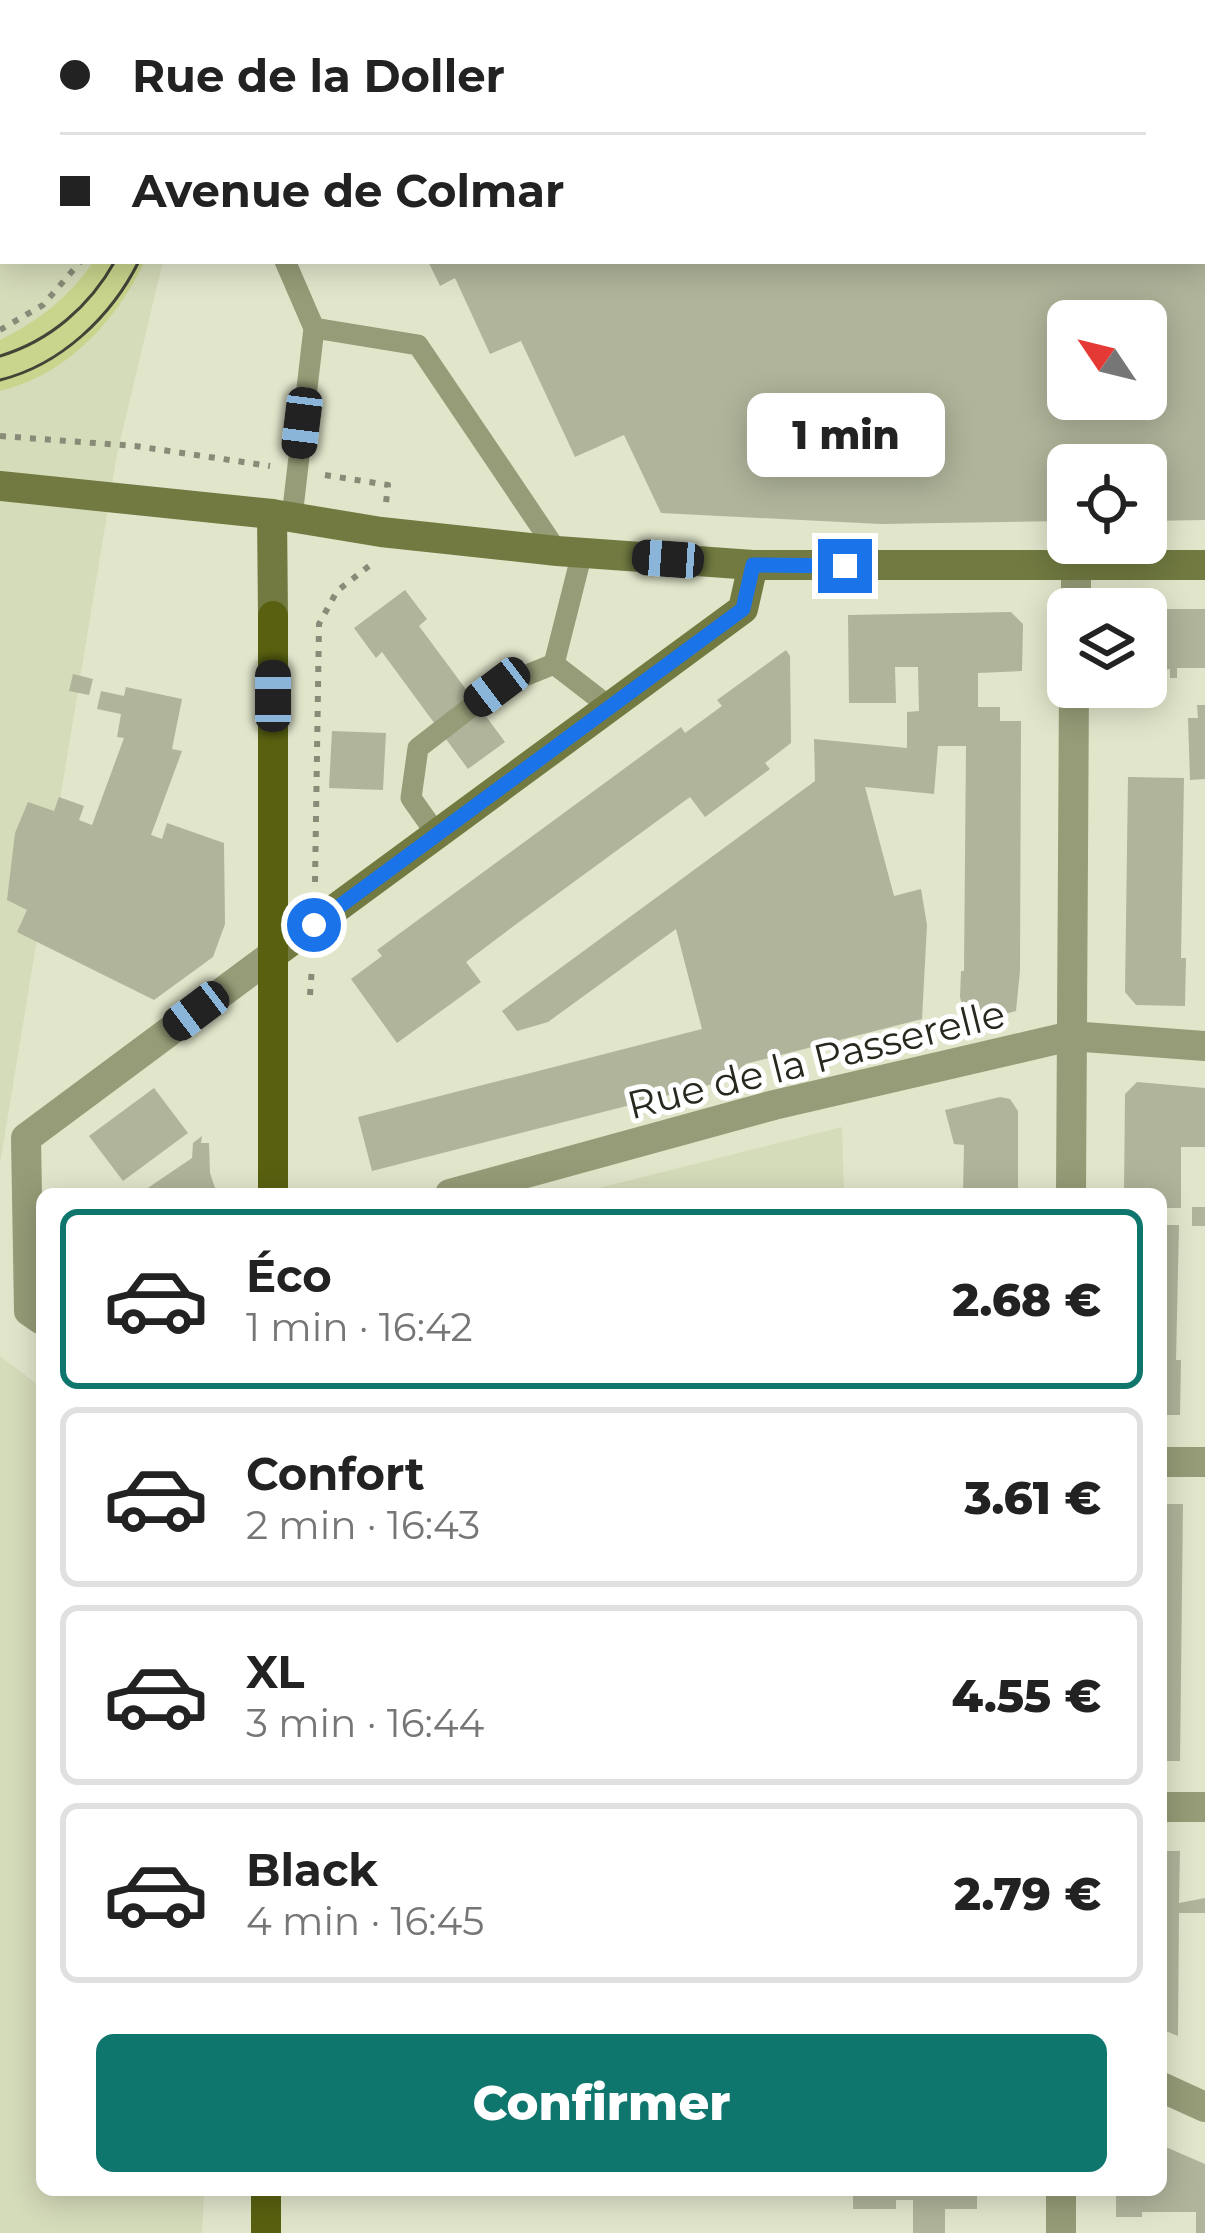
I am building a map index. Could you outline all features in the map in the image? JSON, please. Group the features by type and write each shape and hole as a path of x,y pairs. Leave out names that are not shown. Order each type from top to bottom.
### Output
{"main road":[{"path":"0,486 570,552 753,565 1205,565"},
{"path":"273,1188 273,616 282,516"},
{"path":"275,953 743,609 753,565"},
{"path":"266,2196 266,2233"}],"street":[{"path":"1076,566 1076,588"},
{"path":"1071,1188 1074,708"},
{"path":"36,1316 29,1311 26,1138 275,953"},
{"name":"Rue de la Passerelle","path":"472,1188 774,1105 1071,1036 1205,1046"},
{"path":"1167,1462 1205,1462"},
{"path":"1167,1807 1205,1808"},
{"path":"1167,2089 1205,2107"},
{"path":"1061,2196 1061,2233"}],"lane":[{"path":"282,516 296,470 314,328 286,264"},
{"path":"314,328 418,345 570,552 554,664"},
{"path":"554,664 610,708"},
{"path":"437,835 411,799 418,748 497,687 554,664"}],"path":[{"path":"0,331 43,305 78,264"},
{"path":"0,436 135,446 388,484"},
{"path":"319,624 337,591 374,562 381,532"}],"shaded area":[{"path":"0,264 162,264 117,454 0,1164"},
{"path":"842,1127 844,1188 599,1188"},
{"path":"0,1356 36,1383 36,2196 204,2196 202,2233 0,2233"}],"green space":[{"path":"92,264 143,264 120,304 68,359 0,391 0,340 52,307"}],"building":[{"path":"429,264 1205,264 1205,520 1167,521 1167,444 1047,444 1047,521 881,524 661,513 624,435 575,457 521,341 490,354 455,278 440,286"},
{"path":"405,590 427,619 419,626 505,742 468,769 382,652 376,658 354,628"},
{"path":"1167,609 1205,609 1205,668 1177,668 1177,678 1170,678"},
{"path":"1011,612 1023,624 1022,671 978,673 978,707 1000,707 1000,721 1021,721 1016,1011 968,1024 960,997 966,746 938,746 934,794 865,787 894,896 921,889 927,925 922,1019 745,1064 748,1075 372,1171 358,1117 702,1029 676,929 548,1022 517,1031 502,1011 815,781 814,739 907,748 907,712 919,711 918,667 895,667 896,703 849,703 848,615"},
{"path":"786,650 790,656 791,743 765,763 770,769 705,817 690,797 515,925 466,962 481,982 397,1043 351,979 382,956 377,950 681,727 685,733 722,706 717,700"},
{"path":"73,674 93,679 89,695 69,691"},
{"path":"126,687 182,699 172,749 182,751 151,835 162,839 167,823 224,843 225,924 213,957 154,1000 17,932 27,910 7,900 15,833 28,802 54,811 59,797 84,806 79,820 92,825 124,738 117,737 121,714 97,709 101,691 124,696"},
{"path":"1197,705 1205,705 1205,779 1190,780 1188,718 1198,718"},
{"path":"332,731 386,733 383,790 329,788"},
{"path":"1128,777 1184,778 1181,958 1186,958 1185,1006 1136,1005 1125,992"},
{"path":"1137,1082 1205,1088 1205,1147 1181,1147 1181,1208 1167,1208 1167,1188 1124,1188 1125,1094"},
{"path":"154,1088 188,1133 123,1181 89,1136"},
{"path":"1000,1097 1010,1099 1018,1111 1018,1188 963,1188 964,1145 954,1144 945,1110"},
{"path":"202,1136 201,1143 209,1143 215,1188 148,1188 192,1158 193,1143"},
{"path":"1192,1207 1205,1207 1205,1226 1192,1226"},
{"path":"1167,1225 1179,1225 1176,1360 1181,1360 1180,1415 1167,1415"},
{"path":"1167,1504 1183,1504 1180,1761 1167,1761"},
{"path":"1167,1851 1180,1851 1179,1903 1205,1898 1205,1913 1179,1913 1178,2036 1167,2031"},
{"path":"1167,2148 1205,2164 1205,2233 1196,2233 1196,2212 1116,2217 1116,2196 1167,2196"},
{"path":"853,2196 977,2196 977,2209 945,2209 945,2233 913,2233 913,2200 896,2200 896,2209 853,2209"}],"tram line":[{"path":"0,356 36,341 67,320 94,293 113,264"},
{"path":"0,380 44,363 82,336 114,301 137,264"}],"route":[{"path":"314,925 743,609 753,565 845,566"}]}
